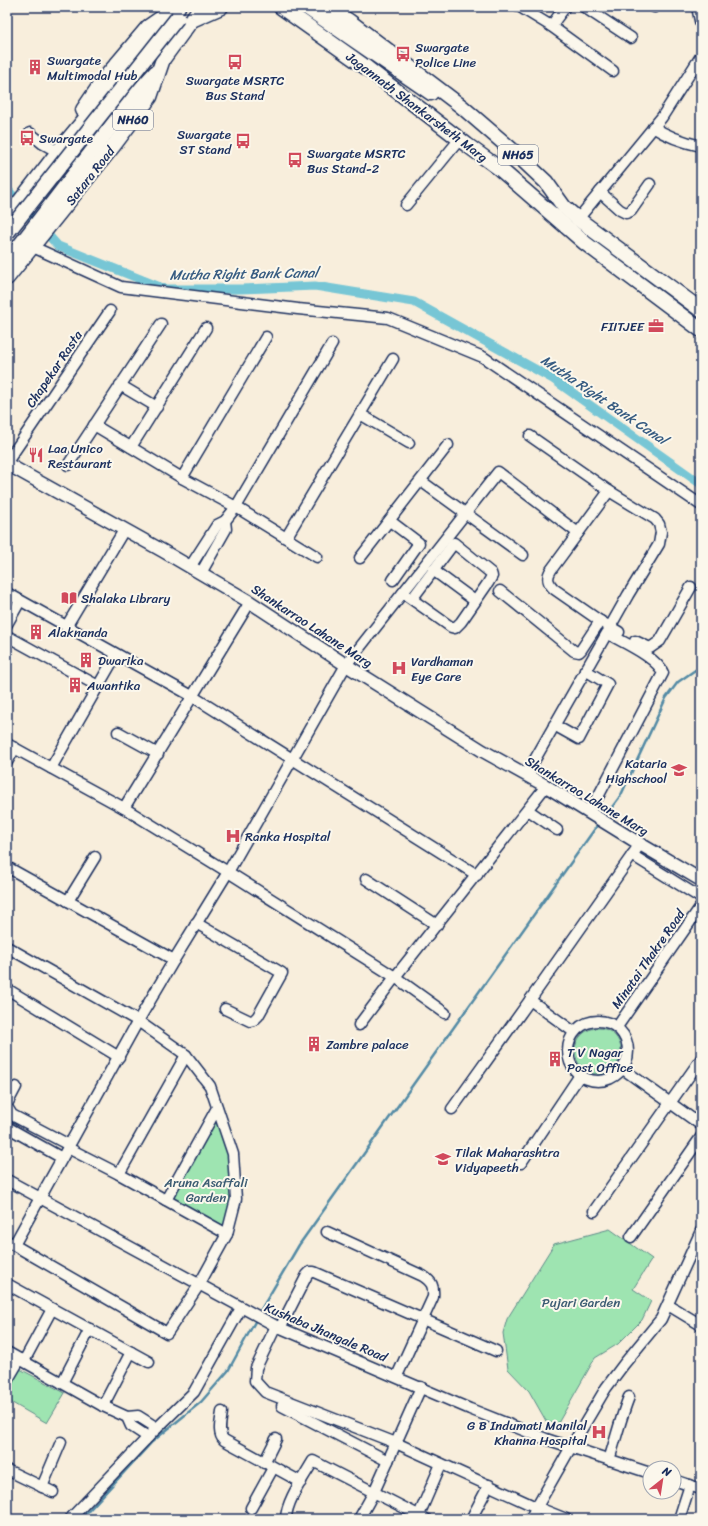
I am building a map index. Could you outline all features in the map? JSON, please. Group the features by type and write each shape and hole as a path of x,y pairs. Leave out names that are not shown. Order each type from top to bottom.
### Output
{"highway":[{"name":"Satara Road","path":"7,218 60,150 183,11 201,7"},
{"path":"7,233 183,11 221,7"},
{"name":"Jagannath Shankarsheth Marg","path":"281,7 367,68 459,140 500,168 585,243 701,330"},
{"path":"300,7 448,120 474,142 500,168"},
{"path":"306,7 440,100 564,207"},
{"name":"Jagannath Shankarsheth Marg","path":"328,7 365,32 467,111 546,182 564,207 578,219 701,310"},
{"name":"Satara Road","path":"7,278 34,246 150,97 158,70 183,11"},
{"path":"7,262 136,94 158,70"}],"main road":[{"name":"Shankarrao Lahane Marg","path":"7,463 250,602 346,665 483,751 546,786 701,880"}],"street":[{"path":"520,7 551,26 613,72"},
{"path":"551,26 565,7"},
{"path":"584,7 631,38"},
{"path":"698,7 701,25"},
{"path":"578,219 662,116 701,56"},
{"path":"653,127 676,139 701,146"},
{"path":"30,133 42,143 60,150 75,161"},
{"path":"406,205 459,140"},
{"path":"600,192 620,210 626,213 631,211 650,184"},
{"path":"34,246 121,286 298,309 388,318 483,357 701,505"},
{"name":"Chapekar Rasta","path":"7,463 110,311"},
{"path":"68,465 161,324"},
{"path":"131,447 206,328"},
{"path":"182,478 266,337"},
{"path":"195,570 217,525 225,521 236,507 332,344"},
{"path":"286,538 393,359"},
{"path":"120,385 157,407"},
{"path":"360,414 409,443"},
{"path":"94,424 182,478 236,507 317,557"},
{"path":"530,436 609,491 655,519 659,524 661,539 656,551 610,627"},
{"path":"360,558 448,445"},
{"path":"7,947 138,1021 186,1055 210,1086 233,1154 236,1199 227,1234 199,1285 167,1333 10,1243 40,1197 138,1021 228,872 346,665 498,472 578,533"},
{"path":"421,481 523,555"},
{"path":"609,491 551,570 548,579 549,583 554,589 600,621 645,647 650,648 654,647 660,641 691,587"},
{"path":"390,521 419,543 393,580"},
{"path":"66,627 124,530"},
{"path":"403,593 412,600 451,627 455,628 461,622 488,583 492,573 454,543 412,600"},
{"path":"433,570 475,601"},
{"path":"500,591 574,651 579,652 581,650 600,621"},
{"path":"7,593 192,696 477,875"},
{"path":"7,624 20,601"},
{"path":"124,808 250,602"},
{"path":"526,775 607,633 647,656 661,668 663,673 588,812"},
{"path":"7,636 98,686"},
{"path":"51,768 116,654"},
{"path":"554,725 579,739 608,684 585,670"},
{"path":"118,732 158,754"},
{"path":"7,762 11,746 124,808 395,977 445,1012"},
{"path":"360,1025 395,977 546,786"},
{"path":"528,810 557,830"},
{"path":"452,1109 640,844"},
{"path":"632,855 701,898"},
{"path":"68,901 95,857"},
{"path":"7,867 174,960"},
{"path":"366,880 437,925"},
{"name":"Minatai Thakre Road","path":"616,1027 701,906"},
{"path":"196,923 282,974 258,1016 254,1020 250,1021 225,1009"},
{"path":"7,989 119,1057"},
{"path":"530,1000 574,1032"},
{"path":"594,1021 606,1022 616,1027 624,1036 628,1047 628,1059 622,1069 614,1077 602,1081 590,1080 580,1075 572,1066 568,1055 569,1043 574,1032 583,1025 594,1021"},
{"path":"119,1174 186,1055"},
{"path":"594,1211 701,1059"},
{"path":"622,1069 701,1125"},
{"path":"521,1163 580,1075"},
{"path":"7,1104 16,1087"},
{"path":"7,1107 12,1115 227,1234"},
{"path":"166,1200 217,1108"},
{"path":"7,1127 62,1158"},
{"path":"630,1237 701,1137"},
{"name":"Kushaba Jhangale Road","path":"7,1180 275,1326 397,1376 470,1409 571,1447 642,1470"},
{"path":"530,1519 606,1388 661,1319 701,1231"},
{"path":"327,1232 423,1276 431,1282 433,1297 397,1376"},
{"path":"496,1351 314,1272 310,1272 275,1326 256,1368 255,1381 265,1392 396,1443 536,1507 566,1519"},
{"path":"8,1287 90,1329 149,1362"},
{"path":"668,1305 701,1325"},
{"path":"7,1381 22,1360 52,1309"},
{"path":"70,1519 156,1428 194,1392 244,1310"},
{"path":"62,1383 90,1329"},
{"path":"7,1352 103,1406 127,1417 138,1416 156,1428"},
{"path":"103,1406 131,1352"},
{"path":"359,1519 374,1492 421,1387"},
{"path":"609,1460 620,1429 620,1419 629,1397"},
{"path":"282,1406 388,1461"},
{"path":"222,1412 221,1437 224,1440 301,1482"},
{"path":"127,1417 131,1426 148,1437"},
{"path":"251,1508 269,1465 276,1439"},
{"path":"42,1487 62,1442"},
{"path":"286,1519 286,1513 291,1500 313,1461 422,1517 442,1464"},
{"path":"7,1470 53,1492"},
{"path":"682,1482 701,1489"},
{"path":"471,1519 489,1485"},
{"path":"679,1519 690,1485"}],"green space":[{"path":"598,1028 611,1032 617,1038 621,1051 617,1064 611,1070 598,1074 585,1070 579,1064 575,1051 579,1038 585,1032"},
{"name":"Aruna Asaffali Garden","path":"213,1116 233,1154 233,1196 226,1230 169,1202"},
{"name":"Pujari Garden","path":"610,1229 652,1259 633,1289 651,1301 642,1320 618,1344 595,1358 557,1425 546,1421 529,1391 508,1369 503,1333 507,1319 554,1244"},
{"path":"20,1369 65,1393 47,1423 7,1400 7,1393"}],"waterway":[{"name":"Mutha Right Bank Canal","path":"7,189 58,246 165,289 241,289 315,286 414,302 553,379 701,484"},
{"path":"604,818 621,795 666,698 678,682 701,666"},
{"path":"259,1313 299,1245 599,823"},
{"path":"81,1519 152,1442 201,1402 228,1371 257,1318"}],"place":[{"name":"Swargate Police Line","path":"403,54"},
{"name":"Swargate MSRTC Bus Stand","path":"235,62"},
{"name":"Swargate Multimodal Hub","path":"35,67"},
{"name":"Swargate","path":"27,138"},
{"name":"Swargate ST Stand","path":"243,141"},
{"name":"Swargate MSRTC Bus Stand-2","path":"295,160"},
{"name":"FIITJEE","path":"656,326"},
{"name":"Laa Unico Restaurant","path":"36,455"},
{"name":"Shalaka Library","path":"69,598"},
{"name":"Alaknanda","path":"36,632"},
{"name":"Dwarika","path":"86,660"},
{"name":"Vardhaman Eye Care","path":"399,668"},
{"name":"Awantika","path":"75,685"},
{"name":"Kataria Highschool","path":"679,770"},
{"name":"Ranka Hospital","path":"233,836"},
{"name":"Zambre palace","path":"314,1044"},
{"name":"T V Nagar Post Office","path":"555,1059"},
{"name":"Tilak Maharashtra Vidyapeeth","path":"443,1159"},
{"name":"G B Indumati Manilal Khanna Hospital","path":"599,1432"}]}
